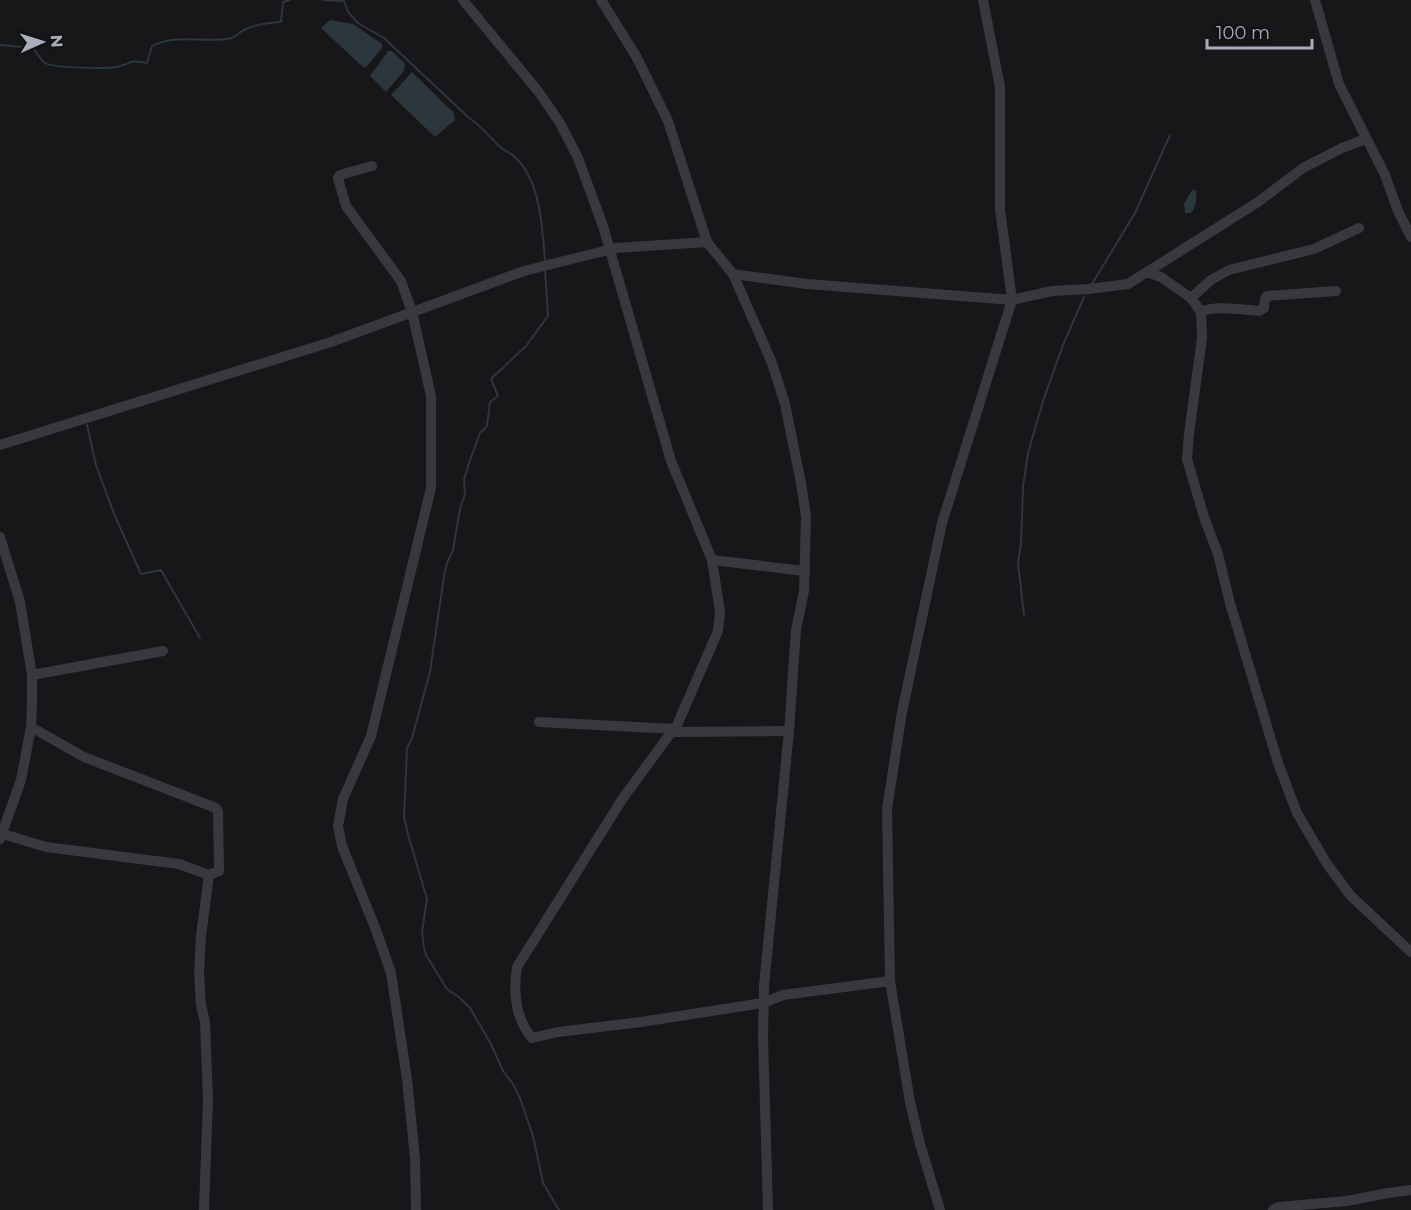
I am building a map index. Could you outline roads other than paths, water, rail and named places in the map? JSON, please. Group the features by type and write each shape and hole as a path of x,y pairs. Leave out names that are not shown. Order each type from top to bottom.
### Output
{"street":[{"path":"463,0 538,91 560,123 582,168 603,226 671,461 712,560 720,612 718,631 674,730 623,798 517,968 514,987 524,1028 532,1038 558,1032 763,1003 783,994 890,981"},
{"path":"601,0 636,56 668,121 707,242 734,274 772,363 785,404 806,517 804,591 796,630 789,731 763,1003 768,1210"},
{"path":"940,1210 910,1102 890,981 887,809 902,712 942,523 1012,300 1000,208 1000,87 983,0"},
{"path":"1315,0 1338,84 1385,175 1398,211 1411,237"},
{"path":"734,274 807,284 1012,300 1052,291 1128,285 1258,202 1303,168 1366,138"},
{"path":"372,166 340,175 338,178 346,206 399,276 412,312 431,396 431,488 371,736 343,799 338,826 342,846 391,973 407,1078 415,1158 416,1210"},
{"path":"1191,298 1211,280 1229,270 1314,249 1359,228"},
{"path":"0,446 331,342 524,271 609,250 707,242"},
{"path":"1147,272 1161,277 1191,298 1201,312 1202,338 1187,459 1204,517 1218,554 1230,603 1278,763 1297,813 1327,864 1351,896 1411,952"},
{"path":"1201,312 1220,309 1259,311 1264,308 1264,298 1267,296 1336,291"},
{"path":"0,537 20,602 32,675 31,727 21,780 1,835 24,839 46,847 178,864 209,875 219,872 216,808 84,757 31,727"},
{"path":"712,560 805,571"},
{"path":"32,675 163,651"},
{"path":"539,722 674,730 789,731"},
{"path":"204,1210 208,1100 205,1022 201,1005 199,974 201,936 209,875"},
{"path":"1273,1210 1279,1207 1347,1201 1388,1192 1411,1190"}],"waterway":[{"path":"0,45 33,48 45,63 58,66 101,68 116,67 132,62 147,63 152,46 162,42 181,39 222,40 232,38 253,26 281,22 283,2 290,0"},
{"path":"323,0 344,1 348,12 358,23 384,38 523,166 530,178 539,205 545,261"},
{"path":"1092,284 1135,213 1170,135"},
{"path":"545,270 548,316 526,346 491,379 498,396 490,402 487,426 480,433 464,480 465,494 453,550 444,576 430,672 412,738 407,748 404,817 427,899 422,932 426,955 447,989 470,1008 491,1044 503,1071 513,1084 533,1136 543,1183 559,1210"},
{"path":"1024,615 1018,563 1023,487 1028,453 1063,345 1084,297"},
{"path":"87,425 96,465 114,514 141,574 161,570 200,638"}]}
